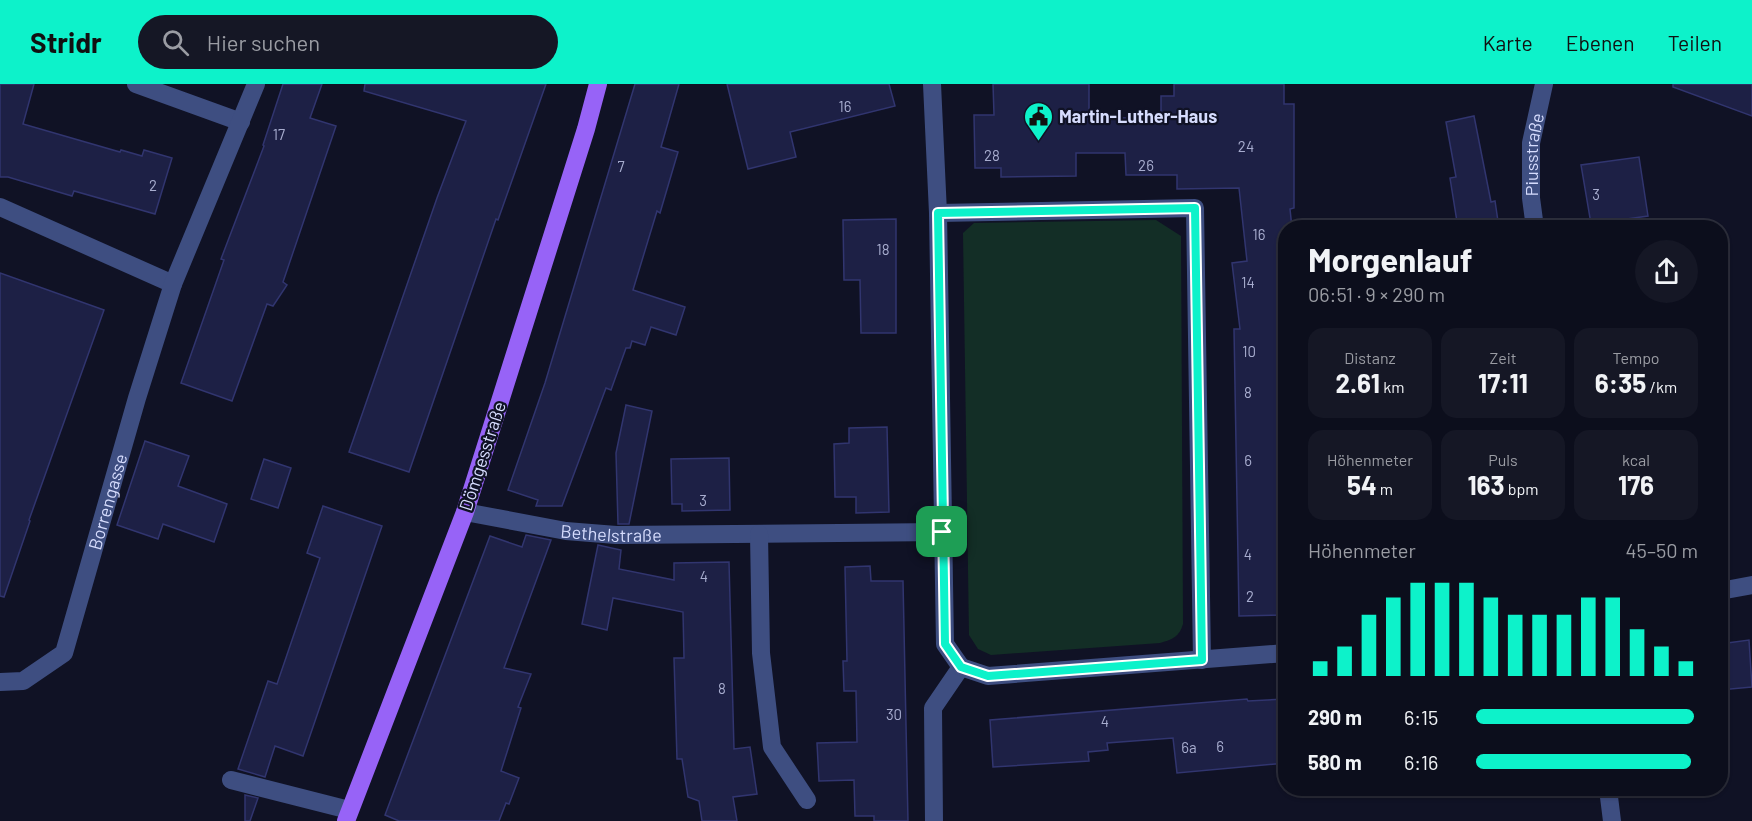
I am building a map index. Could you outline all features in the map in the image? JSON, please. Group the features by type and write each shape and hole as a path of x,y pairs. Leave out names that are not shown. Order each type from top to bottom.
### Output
{"main road":[{"name":"Dömgesstraße","path":"347,815 465,512 583,140 598,84"}],"street":[{"path":"136,84 241,122"},
{"name":"Borrengasse","path":"0,682 23,681 64,653 137,398 173,284 256,84"},
{"path":"932,84 938,213 945,644 961,667 988,676 1278,654"},
{"name":"Piusstraße","path":"1533,220 1531,142 1544,84"},
{"path":"0,207 173,284"},
{"path":"938,213 1195,208 1202,660"},
{"name":"Bethelstraße","path":"465,512 566,531 616,536 942,532"},
{"path":"759,534 761,653 772,747 807,800"},
{"path":"1728,590 1752,585"},
{"path":"934,821 933,708 961,667"},
{"path":"231,780 347,815"},
{"path":"1609,796 1612,821"}],"green space":[{"path":"1156,220 1181,236 1183,624 1180,632 1175,637 1160,643 991,655 978,649 969,635 963,233 974,223"}],"building":[{"path":"0,84 34,84 23,124 120,152 121,150 142,156 144,150 172,158 155,214 74,191 72,196 8,177 0,177"},
{"path":"283,84 322,84 310,118 336,126 283,282 287,285 273,306 267,304 232,401 181,383 224,260 221,259 264,146"},
{"path":"365,84 546,84 498,220 496,219 409,472 349,452 466,121 364,91"},
{"path":"635,84 679,84 661,147 678,152 633,290 685,307 676,335 651,327 645,345 632,341 630,348 626,348 611,390 606,388 562,506 536,506 538,500 508,490 545,383"},
{"path":"727,84 889,84 895,106 790,132 796,157 748,169"},
{"path":"993,84 1089,84 1089,119 1161,117 1161,96 1174,96 1174,84 1284,84 1284,104 1294,104 1294,208 1290,209 1291,220 1278,220 1278,615 1239,616 1234,329 1240,329 1232,263 1247,261 1239,188 1177,189 1177,175 1126,175 1125,153 1076,153 1076,176 1001,177 1001,168 975,168 974,115 994,115"},
{"path":"1673,84 1752,84 1752,116 1673,87"},
{"path":"1474,116 1491,202 1495,201 1498,220 1457,220 1450,178 1456,177 1446,122"},
{"path":"1639,157 1648,216 1620,220 1590,220 1581,165"},
{"path":"896,219 896,333 861,333 860,280 844,280 843,220"},
{"path":"0,273 104,310 4,597 0,596"},
{"path":"626,405 652,411 629,524 618,524 616,453"},
{"path":"887,427 889,512 856,513 856,497 835,497 834,444 849,443 849,428"},
{"path":"145,441 189,456 178,486 227,504 214,542 163,524 158,539 117,525"},
{"path":"729,458 730,510 682,511 682,504 672,504 671,459"},
{"path":"264,459 291,468 278,508 251,499"},
{"path":"323,506 382,526 303,756 275,746 265,777 238,769 268,681 277,684 320,558 307,553"},
{"path":"526,535 551,540 504,668 531,674 518,707 521,708 501,771 519,778 509,804 506,803 499,821 399,821 385,815 490,536 522,547"},
{"path":"598,545 621,550 619,569 674,580 674,563 729,562 734,749 750,747 757,794 733,797 737,821 702,821 699,801 688,797 682,759 677,759 674,658 684,658 683,612 613,598 607,630 582,624"},
{"path":"870,566 871,581 903,581 908,821 874,821 874,816 855,816 854,780 819,781 817,743 857,742 856,691 844,691 843,661 847,661 845,567"},
{"path":"1749,640 1752,687 1728,689 1728,643"},
{"path":"1247,699 1248,701 1278,699 1278,764 1177,773 1173,738 1107,743 1108,750 1088,752 1089,761 993,767 990,720"},
{"path":"245,795 258,798 250,821 245,821"}],"place":[{"name":"Martin-Luther-Haus","path":"1038,142"}],"route":[{"path":"1195,208 1202,660 988,676 961,667 945,644 942,532 938,213 1195,208"}]}
